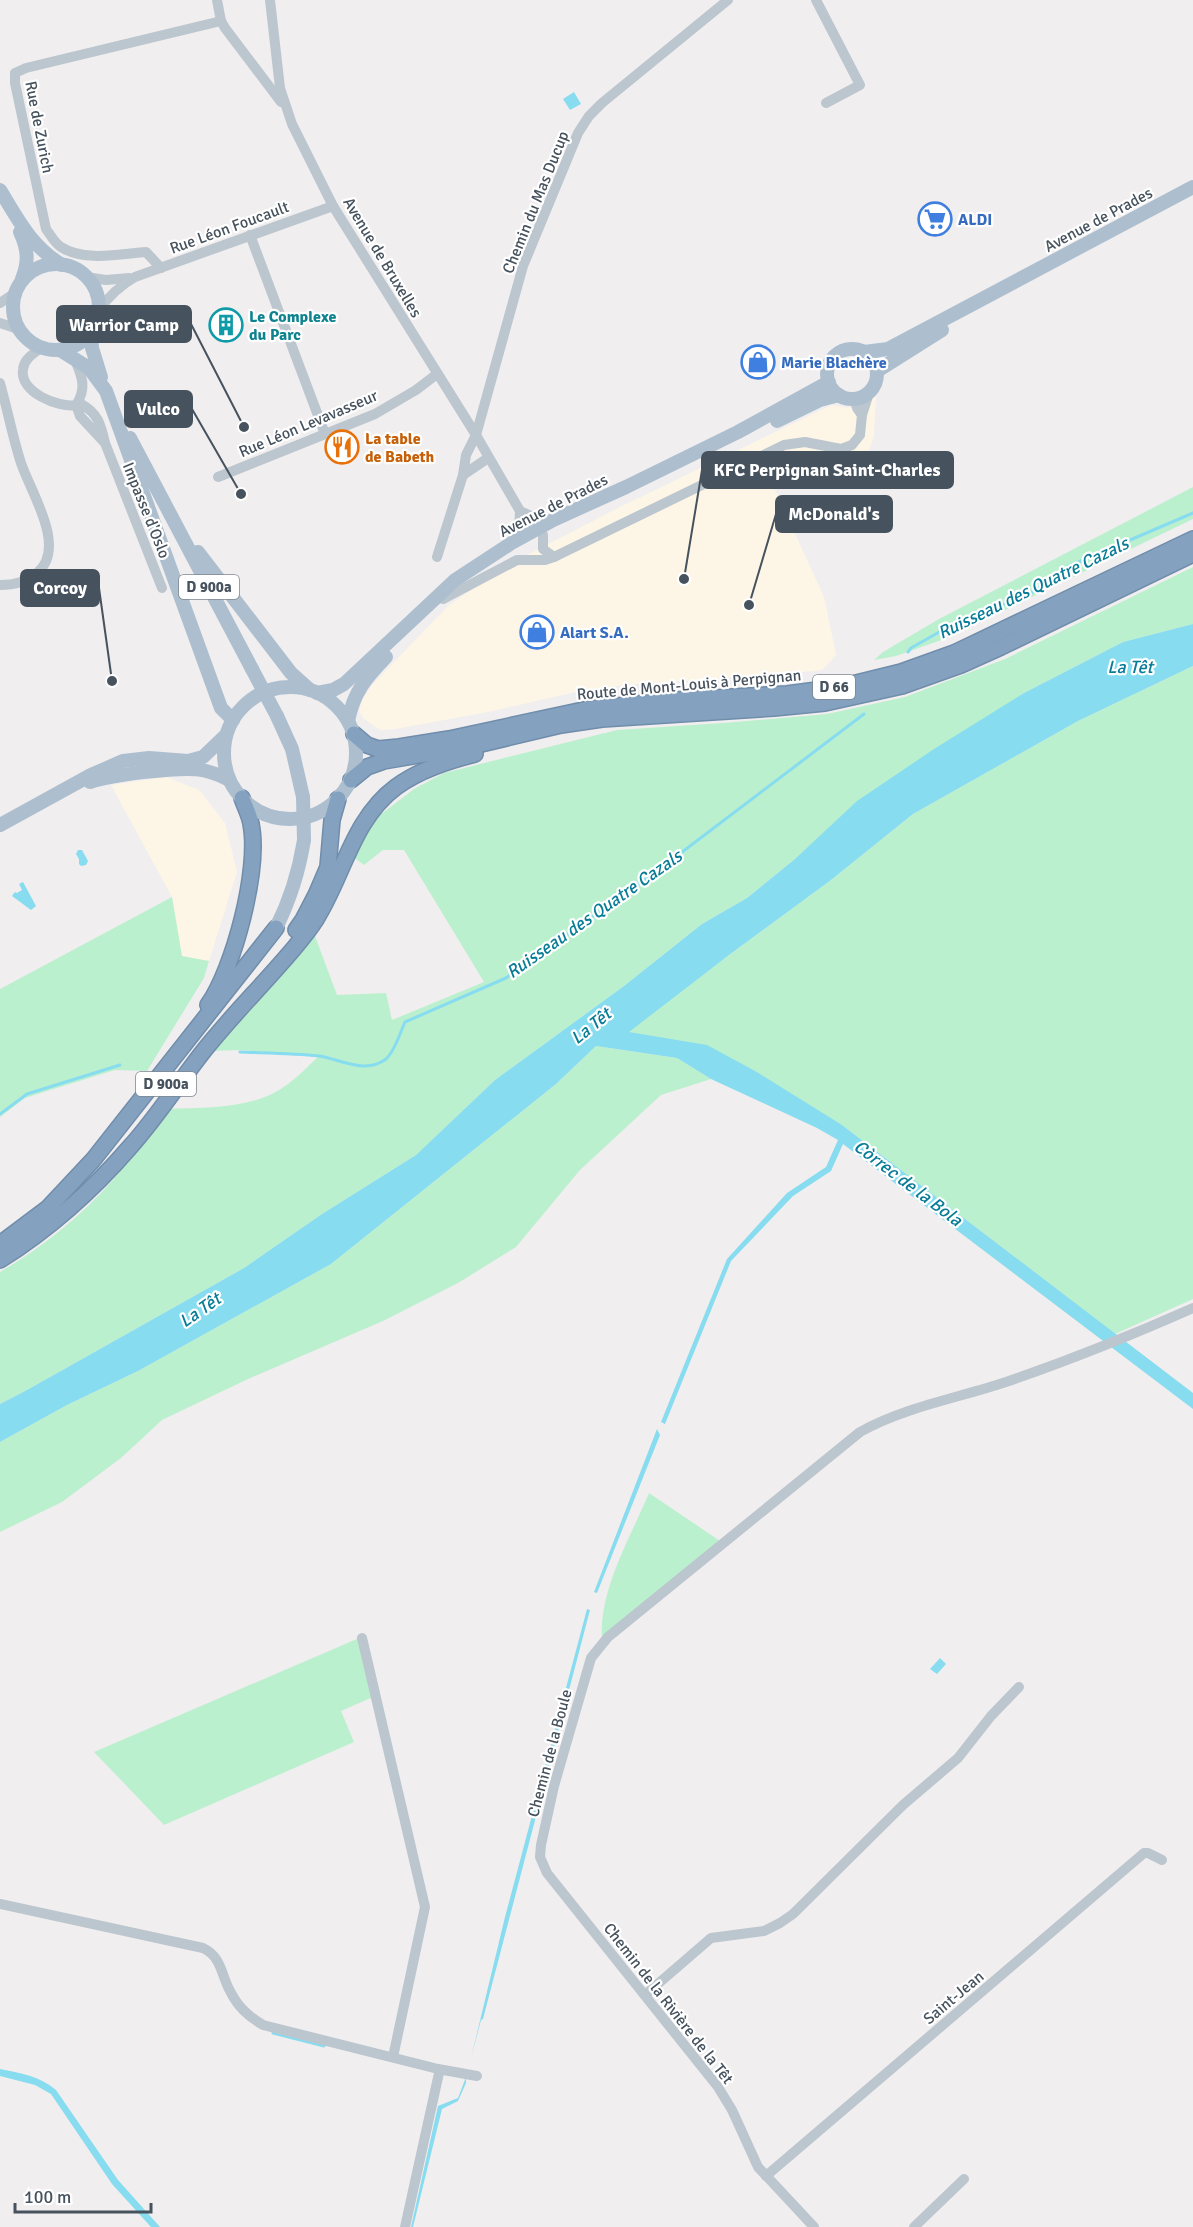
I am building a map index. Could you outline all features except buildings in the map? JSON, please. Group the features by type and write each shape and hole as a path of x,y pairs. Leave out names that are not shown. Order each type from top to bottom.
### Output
{"highway":[{"name":"Route de Mont-Louis à Perpignan","path":"450,744 588,709 675,700 787,694 840,687 901,672 993,636 1193,539"},
{"name":"Route de Mont-Louis à Perpignan","path":"450,744 602,719 825,703 902,686 1001,647 1193,554"},
{"path":"43,1230 92,1189 131,1146 203,1052 295,947 319,915 357,834 377,805 395,787 417,774 447,762 568,730 639,717"},
{"name":"D 66","path":"351,727 367,745 378,749 450,744"},
{"name":"D 66","path":"351,780 367,767 450,744"},
{"path":"114,1135 131,1108 210,1001 228,965 239,934 249,886 252,824 242,798"},
{"path":"92,1189 231,1006 303,920 328,867 332,820 338,799"},
{"name":"D 900a","path":"0,1244 48,1208 93,1160 276,928"},
{"name":"D 900a","path":"0,1260 43,1230 79,1194 146,1111 264,953 276,928"}],"main road":[{"name":"Avenue de Prades","path":"864,352 888,349 1193,187"},
{"path":"0,190 31,240 48,256 86,277 96,293 98,311 91,331 83,340 72,346 60,350 41,348 24,337 18,328 13,305 17,288 27,267 28,255 25,242 16,224 0,200"},
{"path":"17,288 28,274 38,268 63,265"},
{"name":"Avenue de Prades","path":"877,371 1019,281"},
{"name":"D 900a","path":"91,331 95,364 106,391 277,716 292,749 303,797 304,840 294,884 276,928"},
{"name":"D 900a","path":"60,350 89,368 106,391"},
{"path":"848,350 864,352 870,357 877,371 874,387 869,393 854,399 839,395 829,382 828,370 834,357 848,350"},
{"name":"Avenue de Prades","path":"313,691 333,690 344,684 455,580 513,542 553,520 738,432 829,382"},
{"path":"106,391 221,708 232,720"},
{"name":"Avenue de Prades","path":"351,727 354,696 366,679 443,599 503,558 543,535 820,400 839,395"},
{"path":"166,505 238,606 291,673 313,691 335,704 351,727 357,751 356,766 351,780 338,799 321,813 290,819 269,816 250,806 229,780 223,750 226,735 232,720 249,702 271,690 295,687 313,691"},
{"path":"0,825 91,774 123,761 149,759 188,761 203,757 226,735"},
{"path":"69,788 95,780 178,770 200,770 229,780"}],"street":[{"path":"217,0 221,21 286,108"},
{"name":"Avenue de Bruxelles","path":"270,0 280,88 286,108 333,206 476,435 520,511"},
{"name":"Chemin du Mas Ducup","path":"437,557 463,475 466,455 476,435 523,266 578,133 589,116 602,103 728,0"},
{"path":"816,0 860,85 826,103"},
{"name":"Rue de Zurich","path":"161,268 146,252 100,255 78,253 60,247 53,239 46,229 15,83 15,73 26,68 221,21"},
{"name":"Rue Léon Foucault","path":"98,311 111,294 122,284 135,277 333,206"},
{"path":"250,235 326,434"},
{"name":"Rue Léon Foucault","path":"86,277 106,280 135,277"},
{"path":"0,303 17,288"},
{"path":"0,323 18,328"},
{"path":"41,348 27,359 22,370 25,383 53,404 76,405 84,387 74,357"},
{"name":"Rue Léon Levavasseur","path":"218,477 375,414 416,390 437,374"},
{"path":"0,383 20,461 46,525 49,542 42,568 31,578 14,585 0,585"},
{"path":"443,599 517,560 545,560 554,557 784,446 805,442 841,449 852,445 860,435 862,415 869,393"},
{"path":"854,399 862,415"},
{"name":"Impasse d'Oslo","path":"76,405 80,416 105,443 162,588"},
{"path":"463,475 488,458"},
{"path":"513,542 519,530 520,511 540,520 553,520"},
{"path":"543,535 543,549 554,557"},
{"name":"Chemin de la Boule","path":"540,1857 554,1786 591,1658 608,1637 860,1432 889,1418 1004,1383 1098,1348 1193,1308"},
{"path":"362,1638 424,1906 393,2057"},
{"path":"645,1995 711,1938 764,1931 793,1914 903,1805 958,1758 991,1716 1019,1687"},
{"name":"Saint-Jean","path":"766,2176 1144,1853 1162,1860"},
{"name":"Chemin de la Rivière de la Têt","path":"540,1857 547,1873 718,2087 732,2110 758,2167 814,2227"},
{"path":"0,1904 203,1948 217,1957 235,2001 246,2015 263,2025 438,2069 477,2076"},
{"path":"405,2227 438,2069"},
{"path":"914,2227 964,2180"}],"shaded area":[{"path":"876,394 874,435 868,453 840,464 810,457 785,459 766,470 824,597 836,655 822,670 584,690 493,711 395,729 382,730 363,718 359,711 362,700 372,685 448,606 508,565 618,508 821,410 832,405 849,408"},
{"path":"166,777 199,790 225,823 237,872 209,961 182,957 172,897 111,785"}],"green space":[{"path":"1193,487 1193,519 947,638 896,656 874,660 883,652 939,619"},
{"path":"1193,567 1193,624 1123,642 1024,693 795,859 747,898 702,924 624,986 495,1080 416,1155 322,1214 244,1268 0,1404 0,1272 45,1242 86,1208 118,1174 167,1109 230,1106 261,1099 288,1084 319,1056 240,1050 212,1051 315,936 337,995 386,993 392,1020 484,982 404,850 383,850 364,865 353,857 376,818 414,789 444,773 617,730 827,714 905,697 1005,659"},
{"path":"1193,666 1193,1299 1115,1334 842,1125 628,1032 831,880 913,814 1078,721"},
{"path":"172,897 182,956 209,961 204,978 147,1071 115,1070 44,1092 25,1098 0,1117 0,989"},
{"path":"596,1046 677,1058 711,1079 661,1095 580,1170 516,1247 458,1283 383,1321 248,1379 162,1420 121,1458 62,1502 0,1532 0,1442 67,1405 138,1371 331,1264 556,1084"},
{"path":"649,1493 720,1541 602,1637 602,1619 611,1582"},
{"path":"366,1635 380,1694 341,1711 354,1742 164,1825 94,1752"}],"water":[{"path":"574,92 581,104 570,110 563,99"},
{"name":"La Têt","path":"1193,624 1193,666 1078,721 913,814 831,880 629,1032 707,1045 755,1071 842,1125 1193,1393 1193,1409 843,1144 831,1171 793,1196 731,1261 665,1424 661,1422 727,1259 787,1193 826,1167 838,1140 711,1079 677,1058 596,1046 556,1084 331,1264 138,1371 67,1405 0,1442 0,1404 244,1268 322,1214 416,1155 495,1080 624,986 702,924 747,898 795,859 857,801 934,749 1024,693 1123,642"},
{"path":"78,850 82,850 88,861 86,865 79,864 76,854"},
{"path":"23,882 36,906 31,910 12,896 15,892 22,890 19,884"},
{"path":"657,1429 660,1435 597,1593 594,1592"},
{"path":"587,1609 590,1610 471,2058 505,1917"},
{"path":"940,1658 946,1664 937,1674 930,1669"},
{"path":"0,2069 37,2078 56,2090 118,2180 160,2227 151,2227 112,2184 51,2094 35,2085 0,2076"},
{"path":"466,2077 466,2083 458,2101 442,2109 413,2227 411,2227 438,2106 458,2098"}],"waterway":[{"name":"Ruisseau des Quatre Cazals","path":"908,652 941,631 1033,592 1067,567 1193,513"},
{"name":"Ruisseau des Quatre Cazals","path":"240,1052 319,1056 361,1066 378,1064 392,1051 405,1022 506,978 661,868 864,714"},
{"name":"Ruisseau des Quatre Cazals","path":"0,1114 27,1094 120,1065"},
{"path":"273,2033 324,2046"}],"place":[{"name":"ALDI","path":"935,219"},
{"name":"Le Complexe du Parc","path":"226,325"},
{"name":"Marie Blachère","path":"758,362"},
{"name":"Warrior Camp","path":"244,427"},
{"name":"La table de Babeth","path":"342,447"},
{"name":"Vulco","path":"241,494"},
{"name":"KFC Perpignan Saint-Charles","path":"684,579"},
{"name":"McDonald's","path":"749,605"},
{"name":"Alart S.A.","path":"537,632"},
{"name":"Corcoy","path":"112,681"}],"water label":[{"name":"Còrrec de la Bola","path":"908,1183"}]}
